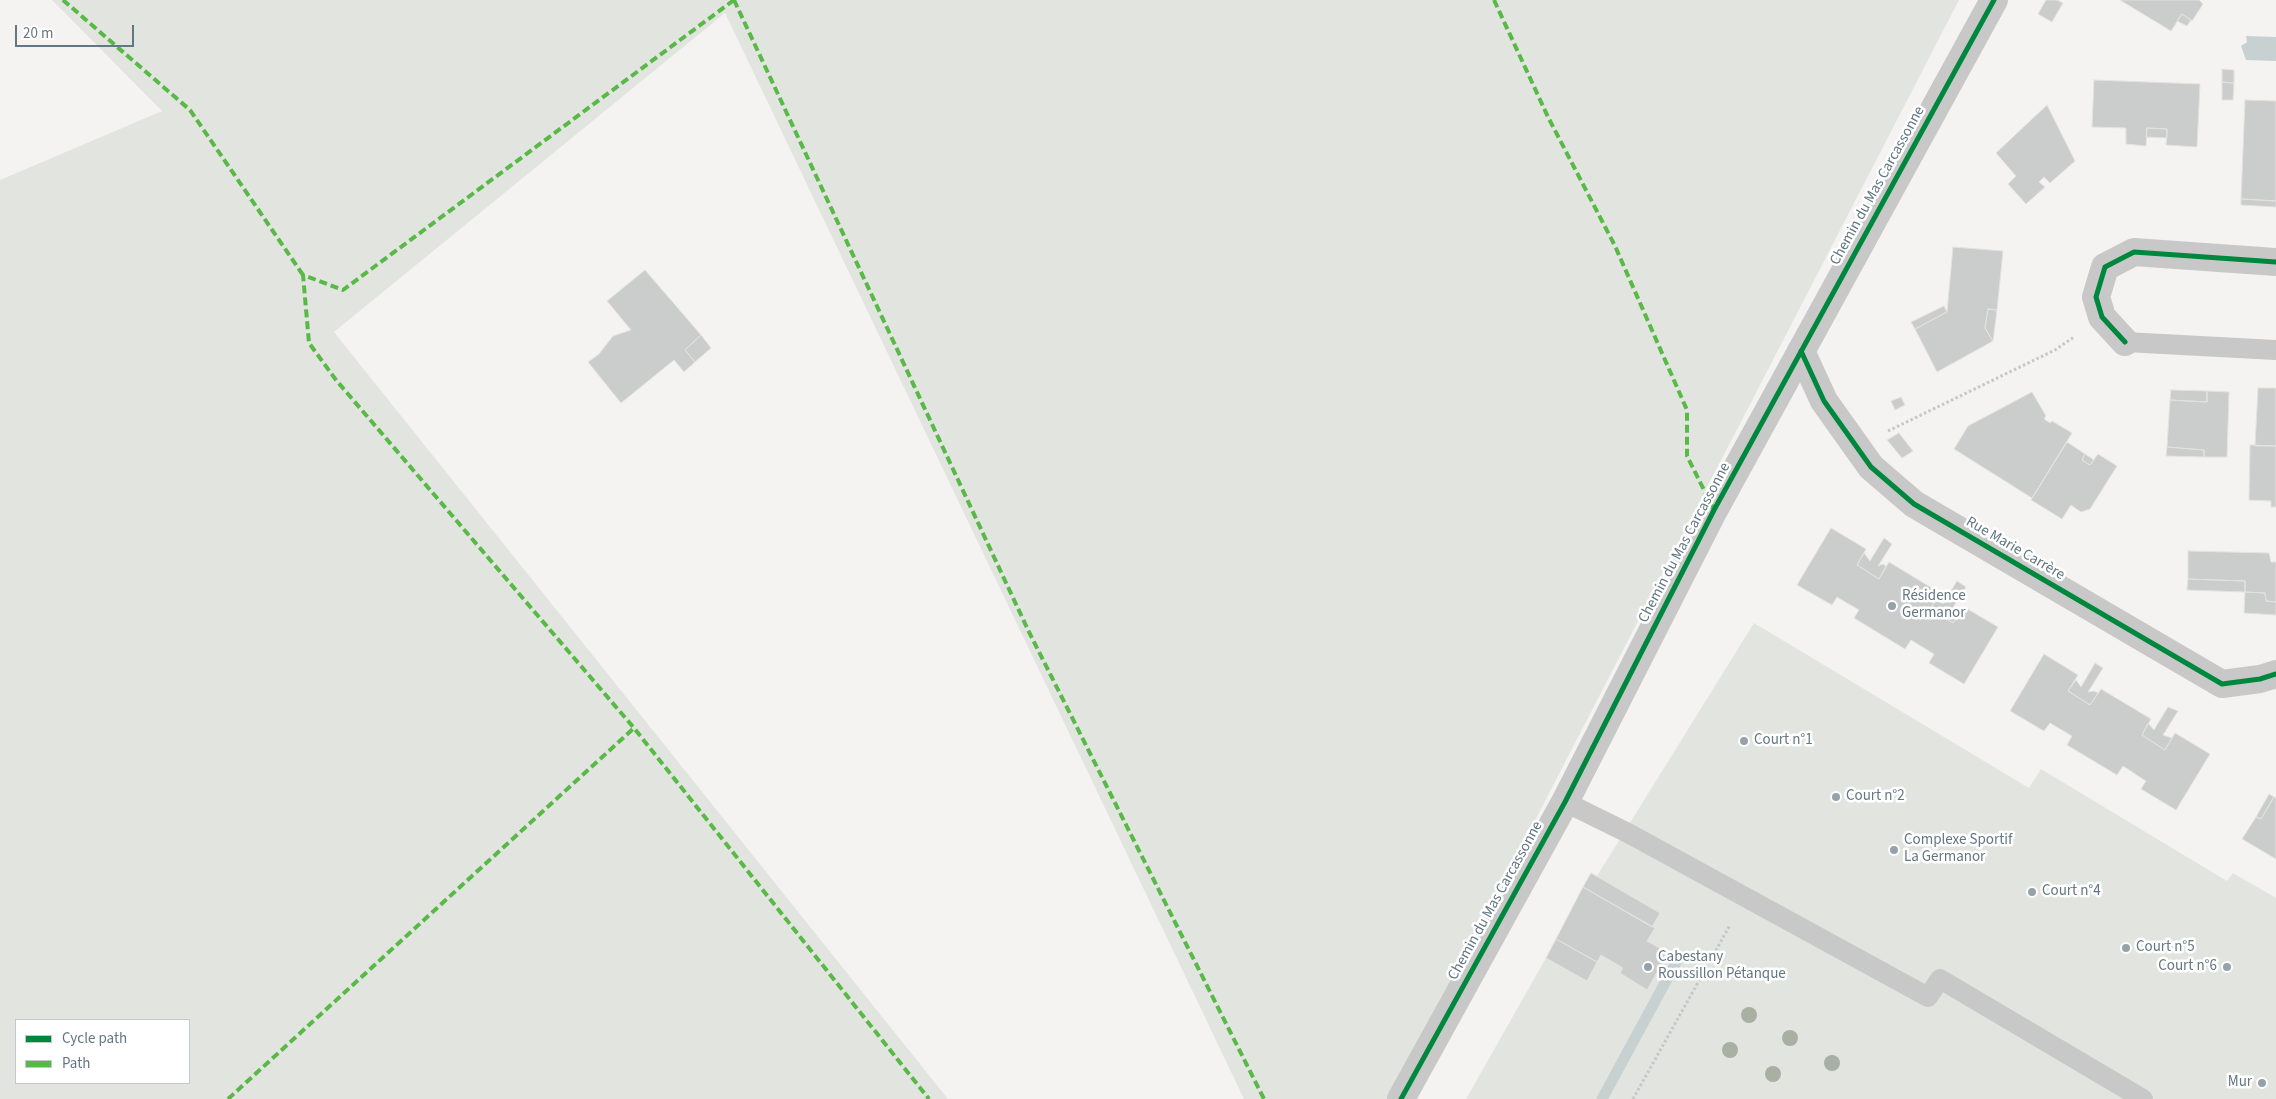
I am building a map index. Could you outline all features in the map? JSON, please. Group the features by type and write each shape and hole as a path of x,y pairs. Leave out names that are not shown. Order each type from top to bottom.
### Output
{"street":[{"name":"Chemin du Mas Carcassonne","path":"1401,1099 1565,802 1714,510 1994,0"},
{"path":"2124,342 2102,317 2096,297 2105,267 2134,252 2276,262"},
{"name":"Rue Marie Carrère","path":"1802,351 1824,401 1871,467 1914,504 2222,684 2260,679 2276,674"}],"lane":[{"path":"2124,342 2276,350"},
{"path":"1565,802 1628,832 1928,997 1940,979 2143,1099"}],"path":[{"path":"1854,442 1887,431 2054,350 2102,317"},
{"path":"1634,1099 1721,941 1744,895"}],"shaded area":[{"path":"52,0 1959,0 1391,1099 1244,1099 725,13 334,332 948,1099 0,1099 0,180 162,111"},
{"path":"2246,36 2276,37 2276,61 2246,60 2241,46 2247,42"},
{"name":"Complexe Sportif La Germanor","path":"1754,623 2029,788 2041,769 2227,881 2233,873 2276,898 2276,1099 1466,1099 1546,958"}],"building":[{"path":"2046,0 2057,0 2063,3 2052,22 2038,14"},
{"path":"2120,0 2199,0 2203,4 2192,21 2182,14 2171,31"},
{"path":"2182,14 2191,20 2187,26 2177,21"},
{"path":"2222,69 2234,70 2234,83 2222,82"},
{"path":"2094,80 2200,84 2197,147 2166,145 2167,129 2147,128 2146,146 2126,144 2126,128 2092,127"},
{"path":"2222,82 2234,83 2233,100 2222,100"},
{"path":"2245,100 2276,101 2276,201 2241,199"},
{"path":"2047,105 2075,161 2050,183 2044,177 2039,182 2045,187 2026,204 2008,184 2016,176 1996,153"},
{"path":"2147,128 2167,129 2167,138 2146,137"},
{"path":"2241,199 2276,201 2276,207 2241,205"},
{"path":"1953,247 2003,251 1997,310 1988,309 1985,328 1993,341 1937,372 1915,329 1947,312"},
{"path":"645,270 701,335 685,350 695,362 684,372 674,360 621,403 588,362 599,354 613,336 631,330 607,301"},
{"path":"1944,306 1947,312 1915,329 1911,322"},
{"path":"1988,309 1997,310 1993,341 1985,328"},
{"path":"701,335 711,348 695,362 685,350"},
{"path":"2258,388 2276,388 2276,446 2255,446"},
{"path":"2171,390 2207,391 2207,402 2170,400"},
{"path":"2207,391 2229,392 2227,457 2204,457 2204,450 2167,447 2170,400 2207,402"},
{"path":"2032,392 2046,416 2044,419 2050,423 2052,421 2072,433 2032,498 1954,449 1968,426"},
{"path":"1901,397 1905,405 1895,410 1891,401"},
{"path":"1899,433 1913,451 1902,458 1887,440"},
{"path":"2067,442 2085,454 2082,460 2090,465 2098,454 2117,466 2090,509 2081,512 2071,505 2062,519 2031,500"},
{"path":"2250,445 2276,446 2276,507 2271,507 2271,501 2249,500"},
{"path":"2167,447 2204,450 2204,457 2166,456"},
{"path":"2085,454 2094,460 2090,465 2082,460"},
{"name":"Résidence Germanor","path":"1831,528 1866,549 1857,565 1879,579 1889,562 1940,593 1930,609 1953,623 1964,607 1998,627 1964,684 1929,663 1934,654 1911,640 1905,649 1854,618 1859,610 1837,597 1832,605 1797,585"},
{"path":"1884,538 1892,544 1878,566 1883,564 1886,566 1879,579 1857,565 1864,553 1870,561"},
{"path":"2188,551 2269,553 2271,562 2276,562 2276,602 2266,601 2265,593 2245,592 2245,581 2188,579"},
{"path":"2188,579 2245,581 2245,592 2187,590"},
{"path":"1957,581 1966,587 1952,609 1956,608 1961,611 1953,623 1930,609 1938,597 1943,604"},
{"path":"2245,592 2265,593 2266,601 2276,602 2276,615 2244,613"},
{"path":"2044,654 2078,675 2068,691 2090,705 2101,689 2151,719 2142,735 2165,750 2175,733 2210,754 2176,810 2141,789 2146,781 2123,766 2117,775 2067,745 2072,736 2050,723 2044,731 2010,711"},
{"path":"2095,663 2103,668 2088,692 2094,691 2098,693 2090,705 2068,691 2076,680 2081,687"},
{"path":"2168,707 2178,711 2163,735 2172,738 2165,750 2142,735 2148,723 2154,730"},
{"path":"2269,794 2274,797 2261,819 2256,817"},
{"path":"2274,797 2276,798 2276,859 2242,839 2256,817 2261,819"},
{"path":"1591,873 1660,913 1652,927 1583,887"},
{"path":"1583,887 1655,928 1647,941 1668,953 1647,990 1620,973 1623,968 1601,955 1597,962 1556,939"},
{"path":"1556,939 1597,962 1587,981 1546,958"}],"waterway":[{"path":"1602,1099 1679,957"}],"marked path":[{"path":"63,0 190,110 303,275"},
{"path":"734,0 343,290 303,275 309,343 336,380 634,728 929,1099"},
{"path":"734,0 1029,632 1264,1099"},
{"path":"1494,0 1548,117 1615,246 1687,410 1687,456 1714,510"},
{"path":"228,1099 634,728"}],"cycle path":[{"path":"1401,1099 1565,802 1714,510 1994,0"},
{"path":"2125,342 2102,317 2096,297 2105,267 2134,252 2276,262"},
{"path":"1801,351 1824,401 1871,467 1914,504 2222,684 2260,679 2276,674"}],"place":[{"name":"Résidence Germanor","path":"1892,606"},
{"name":"Court n°1","path":"1744,741"},
{"name":"Court n°2","path":"1836,797"},
{"name":"Complexe Sportif La Germanor","path":"1894,850"},
{"name":"Court n°4","path":"2032,892"},
{"name":"Court n°5","path":"2126,948"},
{"name":"Cabestany Roussillon Pétanque","path":"1648,967"},
{"name":"Court n°6","path":"2227,967"},
{"name":"Mur","path":"2262,1083"}]}
